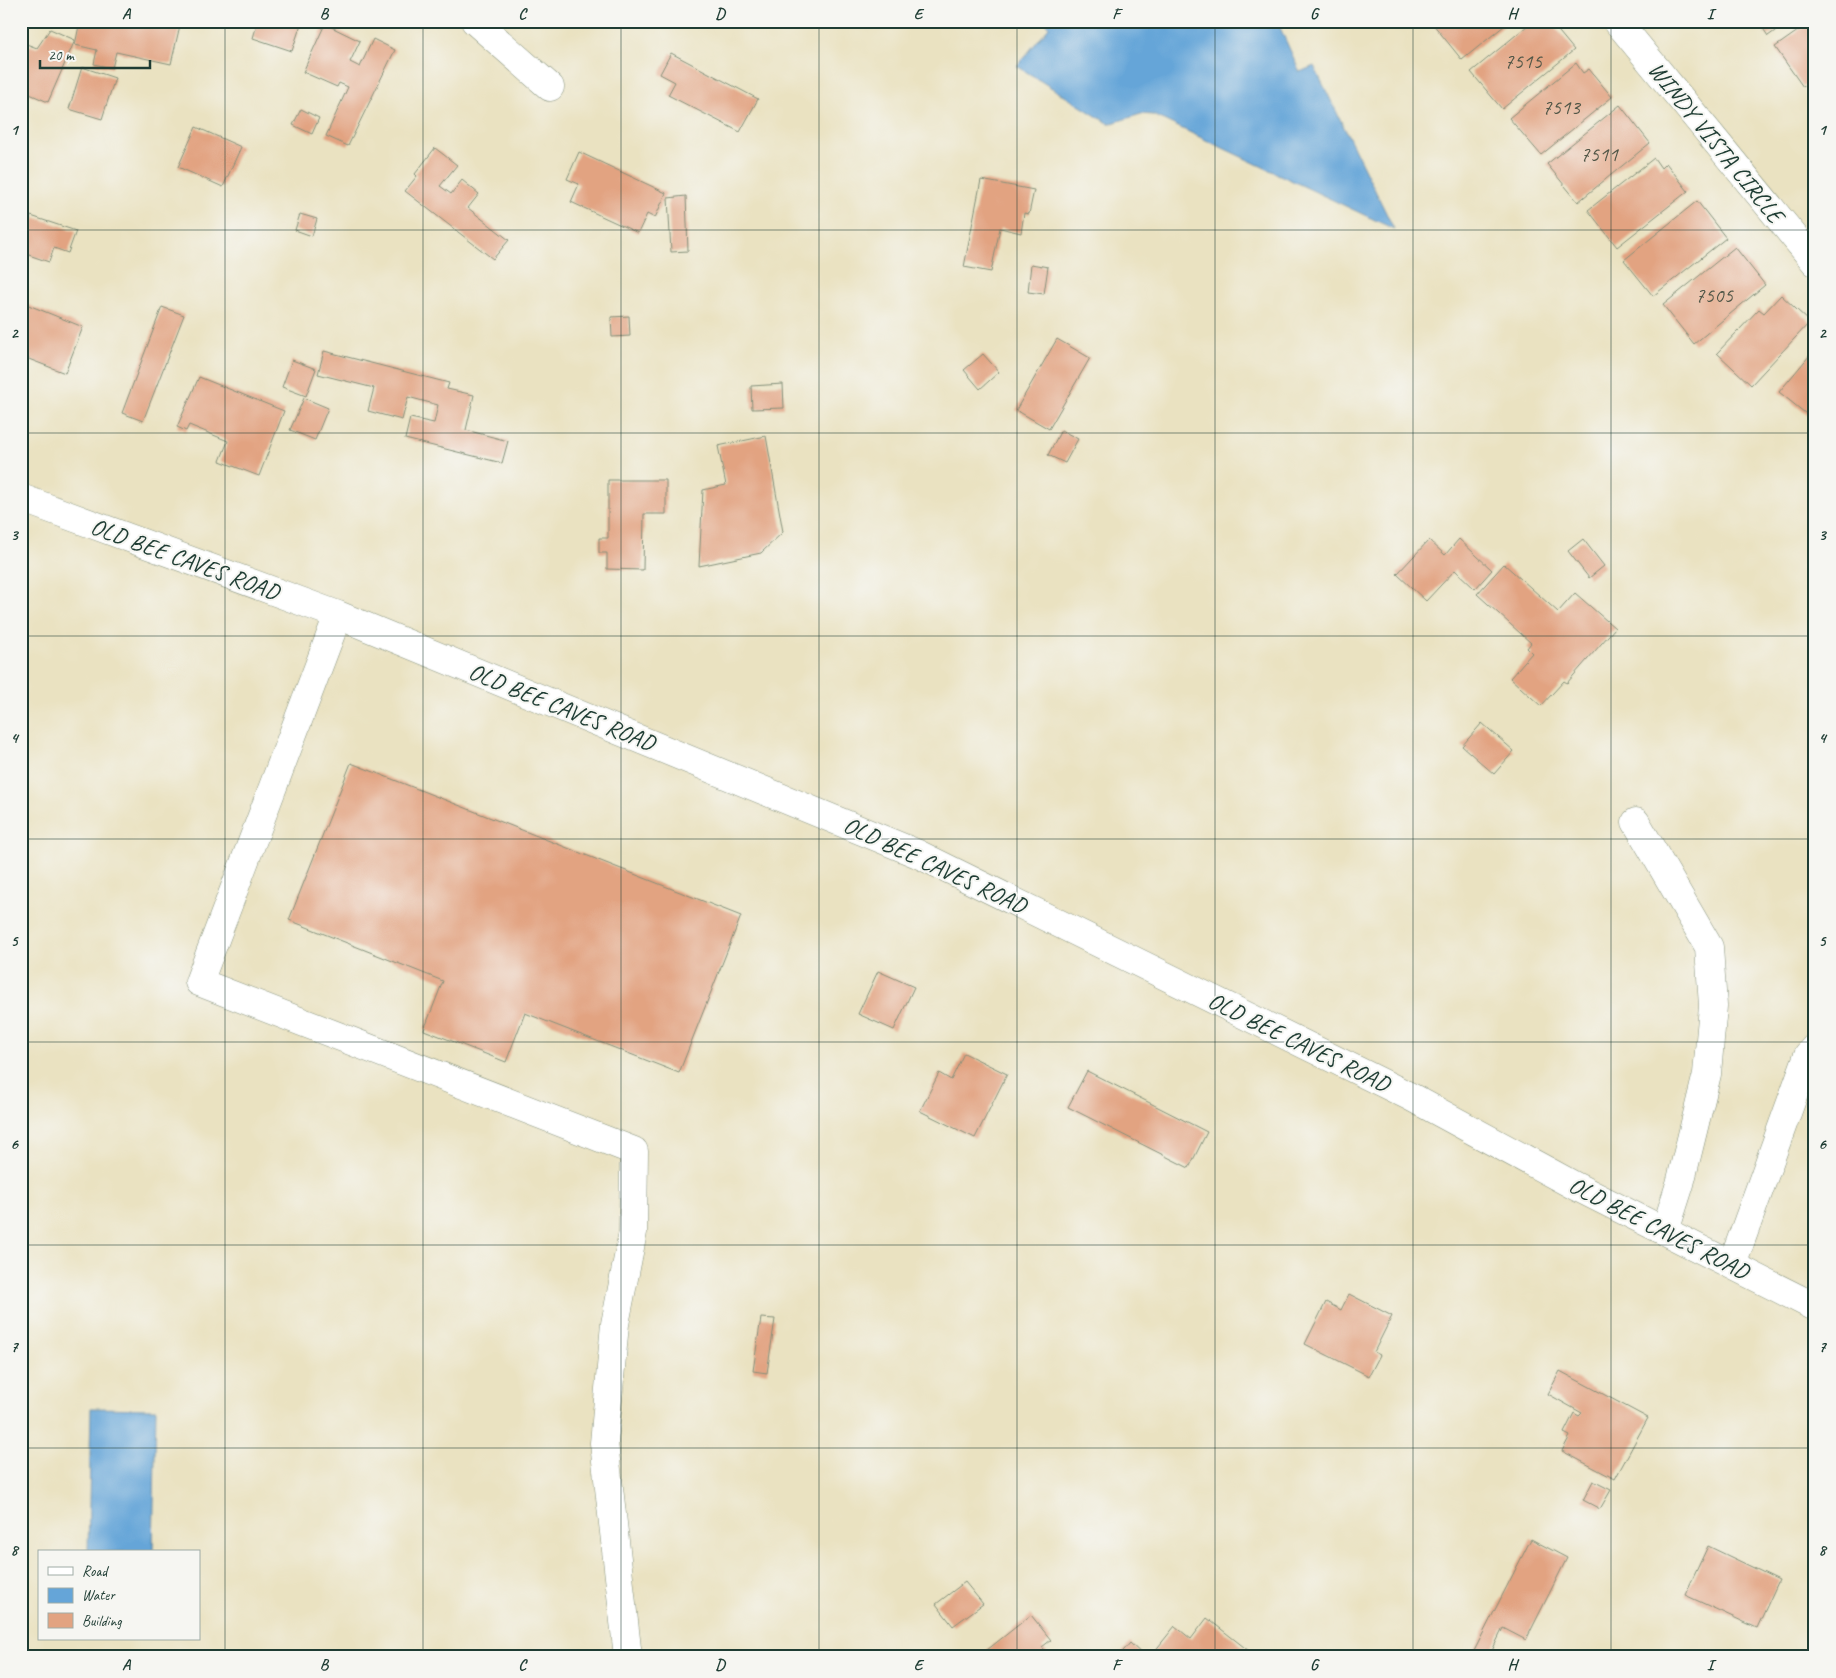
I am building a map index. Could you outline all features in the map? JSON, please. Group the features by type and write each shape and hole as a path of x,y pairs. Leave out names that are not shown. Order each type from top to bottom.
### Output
{"street":[{"path":"476,21 550,87"},
{"name":"WINDY VISTA CIRCLE","path":"1617,21 1815,262"},
{"name":"OLD BEE CAVES ROAD","path":"21,498 338,615 918,854 1411,1097 1575,1186 1815,1307"},
{"path":"338,615 199,982 634,1150 633,1232 615,1324 604,1443 628,1657"},
{"path":"1636,822 1709,947 1713,1006 1707,1074 1680,1184 1665,1231"},
{"path":"1732,1265 1808,1055 1815,1047"}],"water":[{"path":"1045,21 1277,21 1300,72 1314,66 1394,229 1153,115 1141,114 1109,124 1017,66 1049,27"},
{"path":"91,1408 156,1409 153,1550 88,1550"}],"building":[{"path":"80,21 181,21 171,64 116,52 112,68 94,64 97,50 75,45"},
{"path":"258,21 302,21 292,51 253,38"},
{"path":"1437,21 1510,21 1462,60 1433,24"},
{"path":"1533,21 1550,21 1574,50 1502,109 1471,72"},
{"path":"1758,21 1789,21 1768,36"},
{"path":"1812,21 1815,21 1815,78 1803,87 1775,47"},
{"path":"325,24 360,41 350,62 360,67 373,39 395,50 348,146 326,136 348,87 339,83 337,87 303,72"},
{"path":"50,29 75,40 48,102 25,92 21,101 21,42 37,48"},
{"path":"671,53 758,99 740,132 668,95 675,82 660,74"},
{"path":"1576,63 1583,73 1589,69 1612,97 1541,155 1509,118"},
{"path":"82,67 115,78 102,119 69,109"},
{"path":"1620,105 1650,143 1578,202 1547,164"},
{"path":"301,109 319,118 312,134 293,125"},
{"path":"196,127 241,147 223,187 178,167"},
{"path":"435,148 457,165 440,186 451,194 462,180 479,194 468,208 509,240 493,259 405,191 417,176 415,174"},
{"path":"579,152 666,193 655,218 647,214 638,233 571,202 579,184 567,179"},
{"path":"1654,158 1661,168 1666,163 1688,191 1617,247 1588,210"},
{"path":"981,180 1034,190 1029,214 1024,213 1021,233 1000,228 991,272 964,267"},
{"path":"686,196 688,251 671,252 668,198"},
{"path":"1697,201 1726,238 1653,296 1624,260"},
{"path":"300,214 317,219 312,236 295,230"},
{"path":"31,216 76,231 68,253 54,248 49,262 23,253 27,239 24,238"},
{"path":"1735,247 1765,285 1694,344 1663,305"},
{"path":"1031,264 1048,267 1044,294 1028,292"},
{"path":"1781,295 1810,322 1751,385 1717,353 1759,309 1764,313"},
{"path":"21,302 83,327 65,373 21,356"},
{"path":"162,307 184,315 143,421 122,413"},
{"path":"629,316 630,336 612,337 611,317"},
{"path":"1057,339 1090,358 1049,429 1016,410"},
{"path":"1815,349 1815,421 1779,392"},
{"path":"324,351 449,383 447,389 474,395 466,430 508,441 502,463 405,439 410,418 434,423 438,405 408,397 402,420 368,411 374,388 318,374"},
{"path":"983,354 999,372 980,389 964,370"},
{"path":"292,360 316,369 306,396 282,387"},
{"path":"199,377 284,411 259,476 220,461 228,441 189,425 186,431 177,427"},
{"path":"783,384 784,408 752,409 751,386"},
{"path":"304,398 328,408 315,440 290,430"},
{"path":"1061,430 1078,439 1065,463 1048,455"},
{"path":"766,436 783,532 761,553 699,566 703,490 726,485 718,446"},
{"path":"608,480 666,480 666,514 644,514 643,570 607,569 607,553 599,553 599,538 608,538"},
{"path":"1459,539 1492,570 1475,589 1455,570 1426,601 1397,574 1429,540 1445,555"},
{"path":"1583,539 1604,566 1589,578 1568,551"},
{"path":"1504,564 1558,612 1575,593 1615,628 1567,683 1564,681 1541,706 1510,678 1532,653 1527,648 1531,643 1477,594"},
{"path":"1482,723 1514,751 1494,774 1462,746"},
{"path":"351,763 741,916 679,1073 525,1013 506,1062 424,1030 443,981 289,920"},
{"path":"878,971 914,987 894,1030 858,1014"},
{"path":"964,1053 1007,1074 975,1138 920,1111 939,1073 951,1080"},
{"path":"1087,1071 1207,1132 1189,1168 1068,1107"},
{"path":"1349,1294 1392,1316 1374,1352 1380,1355 1369,1376 1305,1344 1326,1302 1341,1310"},
{"path":"761,1318 775,1319 767,1373 753,1371"},
{"path":"1560,1371 1648,1418 1615,1479 1562,1451 1570,1436 1564,1433 1574,1413 1579,1416 1582,1413 1548,1394"},
{"path":"1593,1481 1611,1490 1600,1509 1583,1500"},
{"path":"1531,1539 1567,1558 1526,1640 1503,1628 1489,1657 1471,1657"},
{"path":"1708,1546 1779,1580 1757,1628 1685,1595"},
{"path":"965,1582 983,1604 953,1626 936,1604"},
{"path":"1031,1615 1051,1640 1042,1647 1049,1655 1047,1657 984,1657 982,1654"},
{"path":"1207,1618 1249,1651 1245,1657 1150,1657 1175,1626 1191,1639"},
{"path":"1130,1643 1145,1657 1118,1657"}]}
